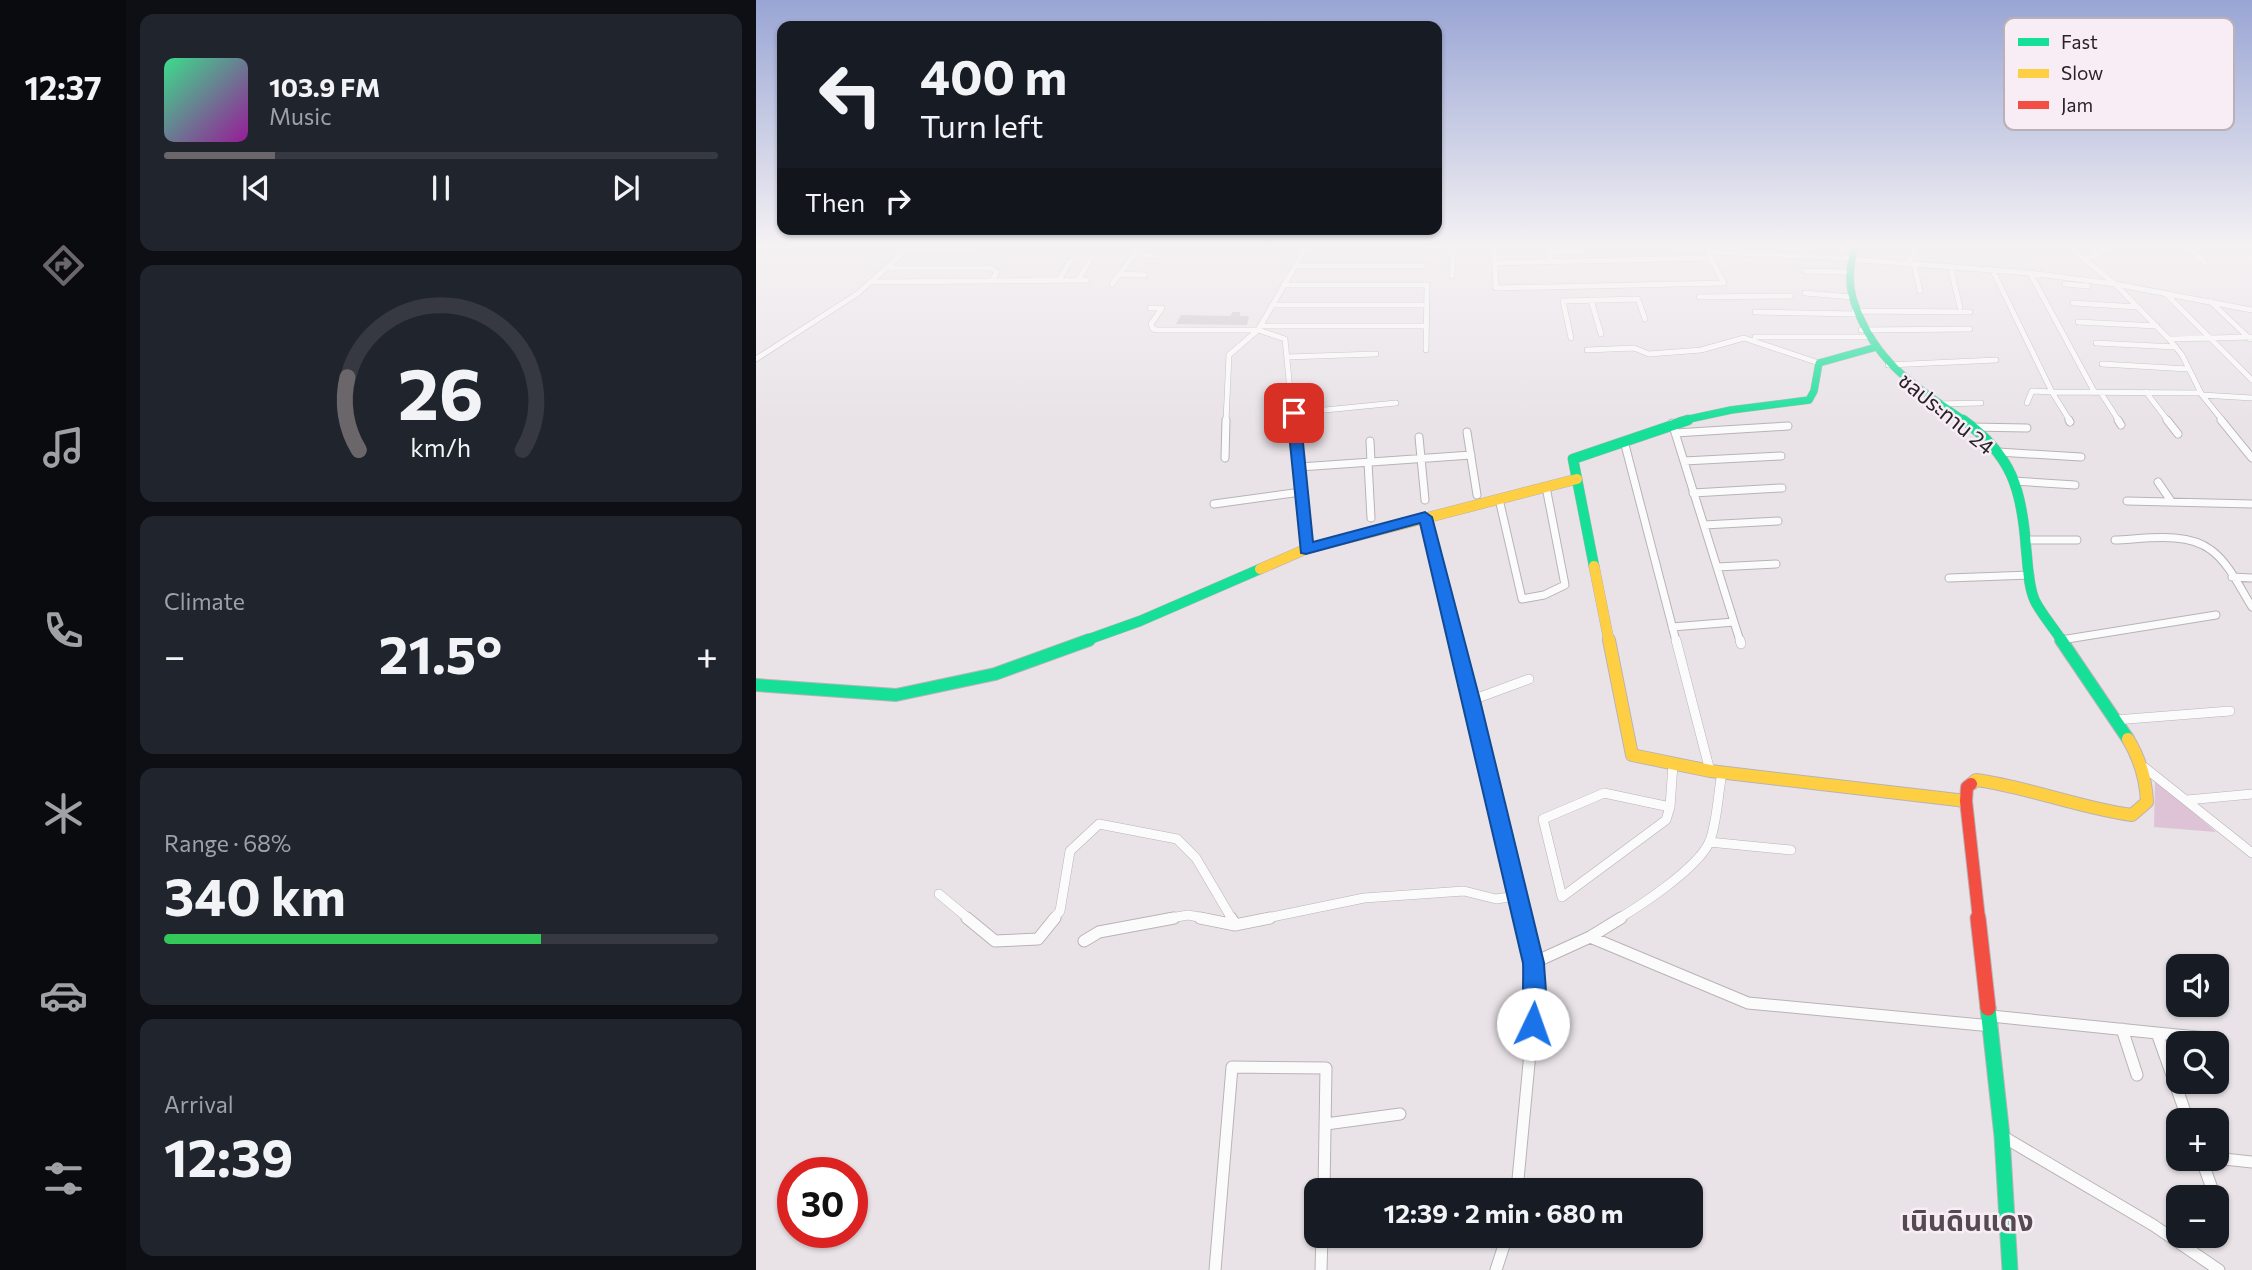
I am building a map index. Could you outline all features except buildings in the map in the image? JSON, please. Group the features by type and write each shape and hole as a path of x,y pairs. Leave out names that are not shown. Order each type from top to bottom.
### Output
{"street":[{"path":"756,359 838,305"},
{"path":"1225,458 1229,355 1259,328 1272,305"},
{"path":"1426,305 1426,350"},
{"path":"1564,305 1571,338"},
{"path":"1593,305 1601,334"},
{"path":"1640,305 1645,319"},
{"name":"ชลประทาน 24","path":"1854,305 1863,333 1888,365 1998,452 2014,481 2022,508 2033,595 2144,767"},
{"path":"2010,305 2052,392 2070,422"},
{"path":"2048,305 2098,393 2121,425"},
{"path":"2110,305 2138,307 2169,339 2202,394 2252,458"},
{"path":"2177,305 2252,380"},
{"path":"2215,305 2251,339"},
{"path":"2228,305 2252,310"},
{"path":"1150,308 1162,308 1151,324 1157,330 1426,327"},
{"path":"1755,312 1969,313"},
{"path":"2078,322 2157,327"},
{"path":"1259,328 1285,339 1300,467 1306,549"},
{"path":"1755,337 1970,329"},
{"path":"1587,350 1634,348 1649,354 1701,350 1744,338 1819,363 1873,348"},
{"path":"2169,339 2251,339"},
{"path":"2096,343 2176,347"},
{"path":"1287,356 1376,354"},
{"path":"1888,365 1996,360"},
{"path":"1819,363 1814,391 1809,400 1731,410 1573,459 1632,755 1716,772 1966,801"},
{"path":"2102,364 2188,369"},
{"path":"2027,403 2032,391 2146,392 2252,398"},
{"path":"2146,392 2178,434"},
{"path":"1294,413 1396,403"},
{"path":"1937,404 1981,403"},
{"path":"1673,428 1788,426"},
{"path":"1967,427 2026,428"},
{"path":"1673,428 1741,644"},
{"path":"1467,432 1477,495"},
{"path":"1419,437 1425,500"},
{"path":"1370,441 1371,518"},
{"path":"1533,963 1590,937 1653,897 1698,858 1709,842 1716,772 1672,627 1624,441"},
{"path":"1998,452 2081,457"},
{"path":"1300,467 1471,455"},
{"path":"1684,461 1781,456"},
{"path":"756,685 895,695 995,674 1140,621 1306,549 1577,479"},
{"path":"2014,481 2075,485"},
{"path":"2158,482 2171,501"},
{"path":"1499,499 1522,599 1531,599 1565,585 1546,487"},
{"path":"1693,493 1782,488"},
{"path":"1214,504 1301,492"},
{"path":"2127,501 2252,504"},
{"path":"1425,517 1472,700 1533,963 1535,1000 1518,1178"},
{"path":"1704,525 1778,521"},
{"path":"2115,540 2173,539 2203,545 2214,554 2252,607"},
{"path":"2025,540 2077,540"},
{"path":"1717,567 1776,564"},
{"path":"1949,578 2030,575"},
{"path":"2232,578 2252,578"},
{"path":"2061,640 2216,615"},
{"path":"1672,627 1734,622"},
{"path":"1472,700 1529,678"},
{"path":"2115,720 2230,711"},
{"path":"1670,807 1604,793 1542,819 1562,897 1666,820 1670,807 1673,764"},
{"path":"2144,767 2252,853"},
{"path":"2010,1270 2002,1136 1966,801 1967,787 1971,781 1981,779 2111,813 2132,815 2147,803 2148,788 2144,767"},
{"path":"2187,800 2252,794"},
{"path":"939,894 995,942 1038,939 1060,911 1070,851 1099,824 1178,839 1196,858 1235,925"},
{"path":"1709,842 1791,850"},
{"path":"1084,941 1099,932 1188,915 1235,925 1364,898 1464,891 1496,898 1517,896"},
{"path":"1590,937 1748,1003 2166,1034"},
{"path":"2122,1029 2137,1075"},
{"path":"2157,1033 2184,1108"},
{"path":"1214,1270 1232,1067 1326,1068 1324,1178"},
{"path":"1326,1124 1400,1114"},
{"path":"2002,1136 2153,1225 2219,1270"},
{"path":"2229,1159 2252,1162"},
{"path":"1321,1270 1322,1248"},
{"path":"1496,1270 1503,1248"}],"shaded area":[{"path":"2155,779 2216,832 2154,827"}],"traffic: fast":[{"path":"1855,305 1866,333 1882,357 1902,376 1991,443 2008,466 2021,498 2028,567 2035,601 2128,739"},
{"path":"1594,566 1573,459 1681,421 1731,410 1809,400 1814,391 1819,363 1873,348"},
{"path":"756,685 896,695 995,674 1140,621 1260,569"},
{"path":"1988,1008 2002,1136 2010,1270"}],"traffic: slow":[{"path":"1260,569 1306,549 1577,479"},
{"path":"1594,566 1632,755 1710,771 1966,801"},
{"path":"1971,784 1976,780 1996,783 2093,808 2132,815 2147,802 2147,793 2142,769 2128,739"}],"traffic: jam":[{"path":"1971,784 1967,787 1966,801 1988,1008"}],"district":[{"name":"เนินดินแดง","path":"1967,1220"}],"route":[{"path":"1294,413 1306,549 1425,517 1472,700 1533,963 1533,1024"}]}
